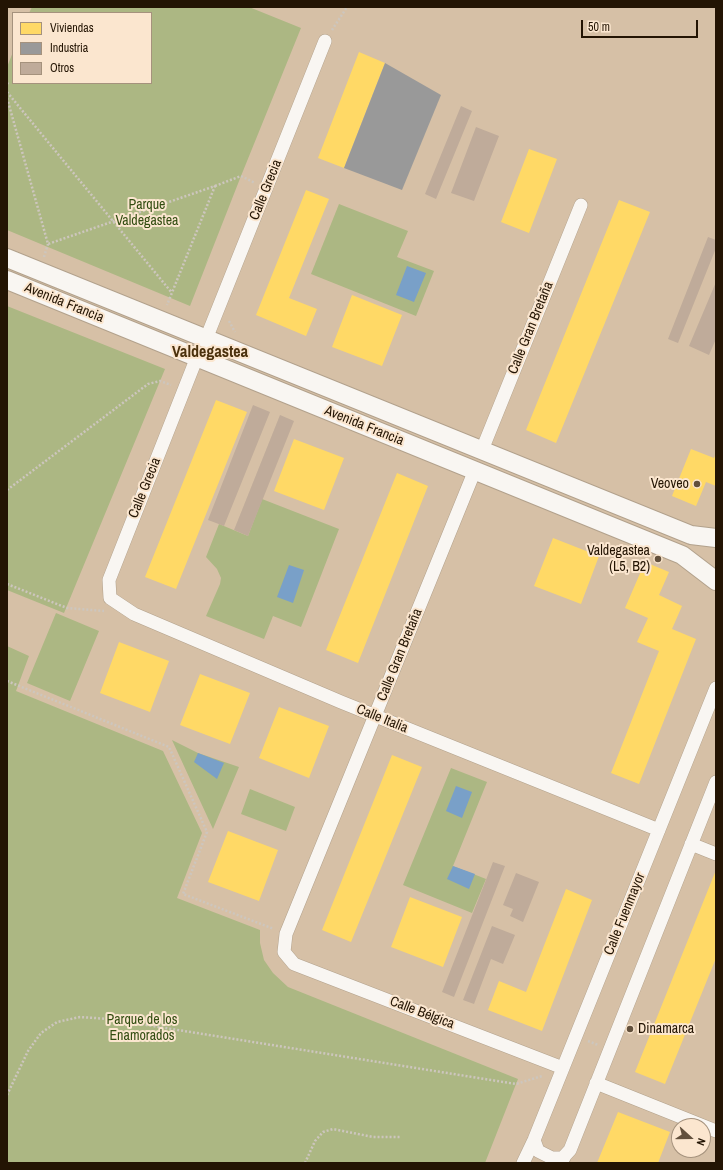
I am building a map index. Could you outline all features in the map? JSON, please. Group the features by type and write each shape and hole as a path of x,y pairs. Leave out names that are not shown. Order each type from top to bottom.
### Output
{"main road":[{"name":"Avenida Francia","path":"7,258 691,535 716,538"},
{"name":"Avenida Francia","path":"7,280 682,555 716,581"}],"street":[{"name":"Calle Grecia","path":"206,339 325,41"},
{"name":"Calle Gran Bretaña","path":"482,450 581,205"},
{"name":"Calle Grecia","path":"110,598 109,580 198,358"},
{"name":"Calle Gran Bretaña","path":"284,952 286,934 475,470"},
{"name":"Calle Italia","path":"110,598 134,614 376,716 659,830"},
{"name":"Calle Fuenmayor","path":"523,1163 534,1140 716,688"},
{"path":"534,1140 538,1151 552,1158 561,1160 570,1150 716,782"},
{"path":"691,844 716,854"},
{"name":"Calle Bélgica","path":"284,952 294,964 563,1068"},
{"path":"596,1083 716,1131"}],"path":[{"path":"325,41 347,7"},
{"path":"7,92 172,294"},
{"path":"7,98 48,244 113,223 241,176 266,189"},
{"path":"165,310 215,186"},
{"path":"7,490 148,384 160,381 184,390"},
{"path":"7,584 67,608 134,614"},
{"path":"7,681 169,747 207,832 183,894 286,934"},
{"path":"7,1095 28,1051 41,1033 57,1022 80,1017 109,1020 516,1084 563,1068"},
{"path":"576,1036 610,1049"},
{"path":"305,1163 315,1141 323,1132 333,1129 373,1137 401,1136"}],"green space":[{"name":"Parque Valdegastea","path":"32,7 249,7 301,28 190,306 7,230 7,67 12,54 12,84 152,84 152,12 30,12"},
{"path":"339,204 408,231 397,257 434,271 416,316 311,274"},
{"path":"7,306 165,369 64,613 7,590"},
{"path":"262,499 339,529 301,627 273,616 264,639 206,616 220,584 221,578 217,569 206,557 219,524 248,536"},
{"path":"56,613 99,631 70,701 27,683"},
{"name":"Parque de los Enamorados","path":"7,646 29,656 16,691 163,751 202,833 177,898 260,930 260,943 264,960 273,973 288,987 518,1079 485,1163 7,1163"},
{"path":"172,740 198,753 239,767 213,829"},
{"path":"451,768 487,782 453,866 486,879 472,913 403,885"},
{"path":"250,789 295,807 286,831 241,814"}],"water":[{"path":"407,266 426,273 414,302 396,295"},
{"path":"289,565 304,570 293,603 277,597"},
{"path":"198,753 224,763 217,779 194,762"},
{"path":"456,786 472,792 462,818 446,811"},
{"path":"453,866 475,874 469,889 447,879"}],"building: Viviendas":[{"path":"359,52 385,63 344,168 318,158"},
{"path":"529,149 557,159 529,233 501,222"},
{"path":"306,190 329,199 289,298 317,309 306,336 256,315"},
{"path":"619,200 650,212 556,443 526,430"},
{"path":"352,295 402,315 382,366 332,347"},
{"path":"216,400 247,412 176,589 145,577"},
{"path":"294,439 344,458 324,510 274,491"},
{"path":"691,449 714,458 716,454 716,486 706,482 696,506 672,496"},
{"path":"397,473 428,486 358,663 326,650"},
{"path":"553,538 599,556 581,604 534,586"},
{"path":"645,562 669,572 659,595 682,606 672,629 696,639 639,784 611,773 659,651 637,642 648,618 625,608"},
{"path":"119,642 169,661 150,712 100,693"},
{"path":"200,674 250,693 230,744 180,725"},
{"path":"279,707 329,726 309,778 259,758"},
{"path":"392,755 422,767 351,942 322,930"},
{"path":"228,831 278,850 259,901 208,882"},
{"path":"716,870 716,958 665,1084 635,1072"},
{"path":"566,889 592,900 542,1031 488,1010 499,981 526,992"},
{"path":"410,897 462,917 443,967 391,947"},
{"path":"618,1112 670,1132 658,1163 597,1163"}],"building: Industria":[{"path":"385,63 441,95 402,190 344,168"}],"building: Otros":[{"path":"461,106 472,111 436,199 425,194"},
{"path":"476,127 499,136 474,201 451,193"},
{"path":"708,237 716,240 716,248 678,343 668,339"},
{"path":"716,282 716,339 709,355 689,346"},
{"path":"253,405 270,412 224,526 208,520"},
{"path":"280,415 294,421 248,536 234,530"},
{"path":"493,862 505,866 454,997 442,992"},
{"path":"516,873 539,882 523,922 510,916 513,909 503,905"},
{"path":"492,926 515,935 503,964 491,959 474,1004 463,1000"}],"place":[{"name":"Veoveo","path":"697,484"},
{"name":"Valdegastea (L5, B2)","path":"658,559"},
{"name":"Dinamarca","path":"630,1029"}],"district":[{"name":"Valdegastea","path":"210,353"}]}
